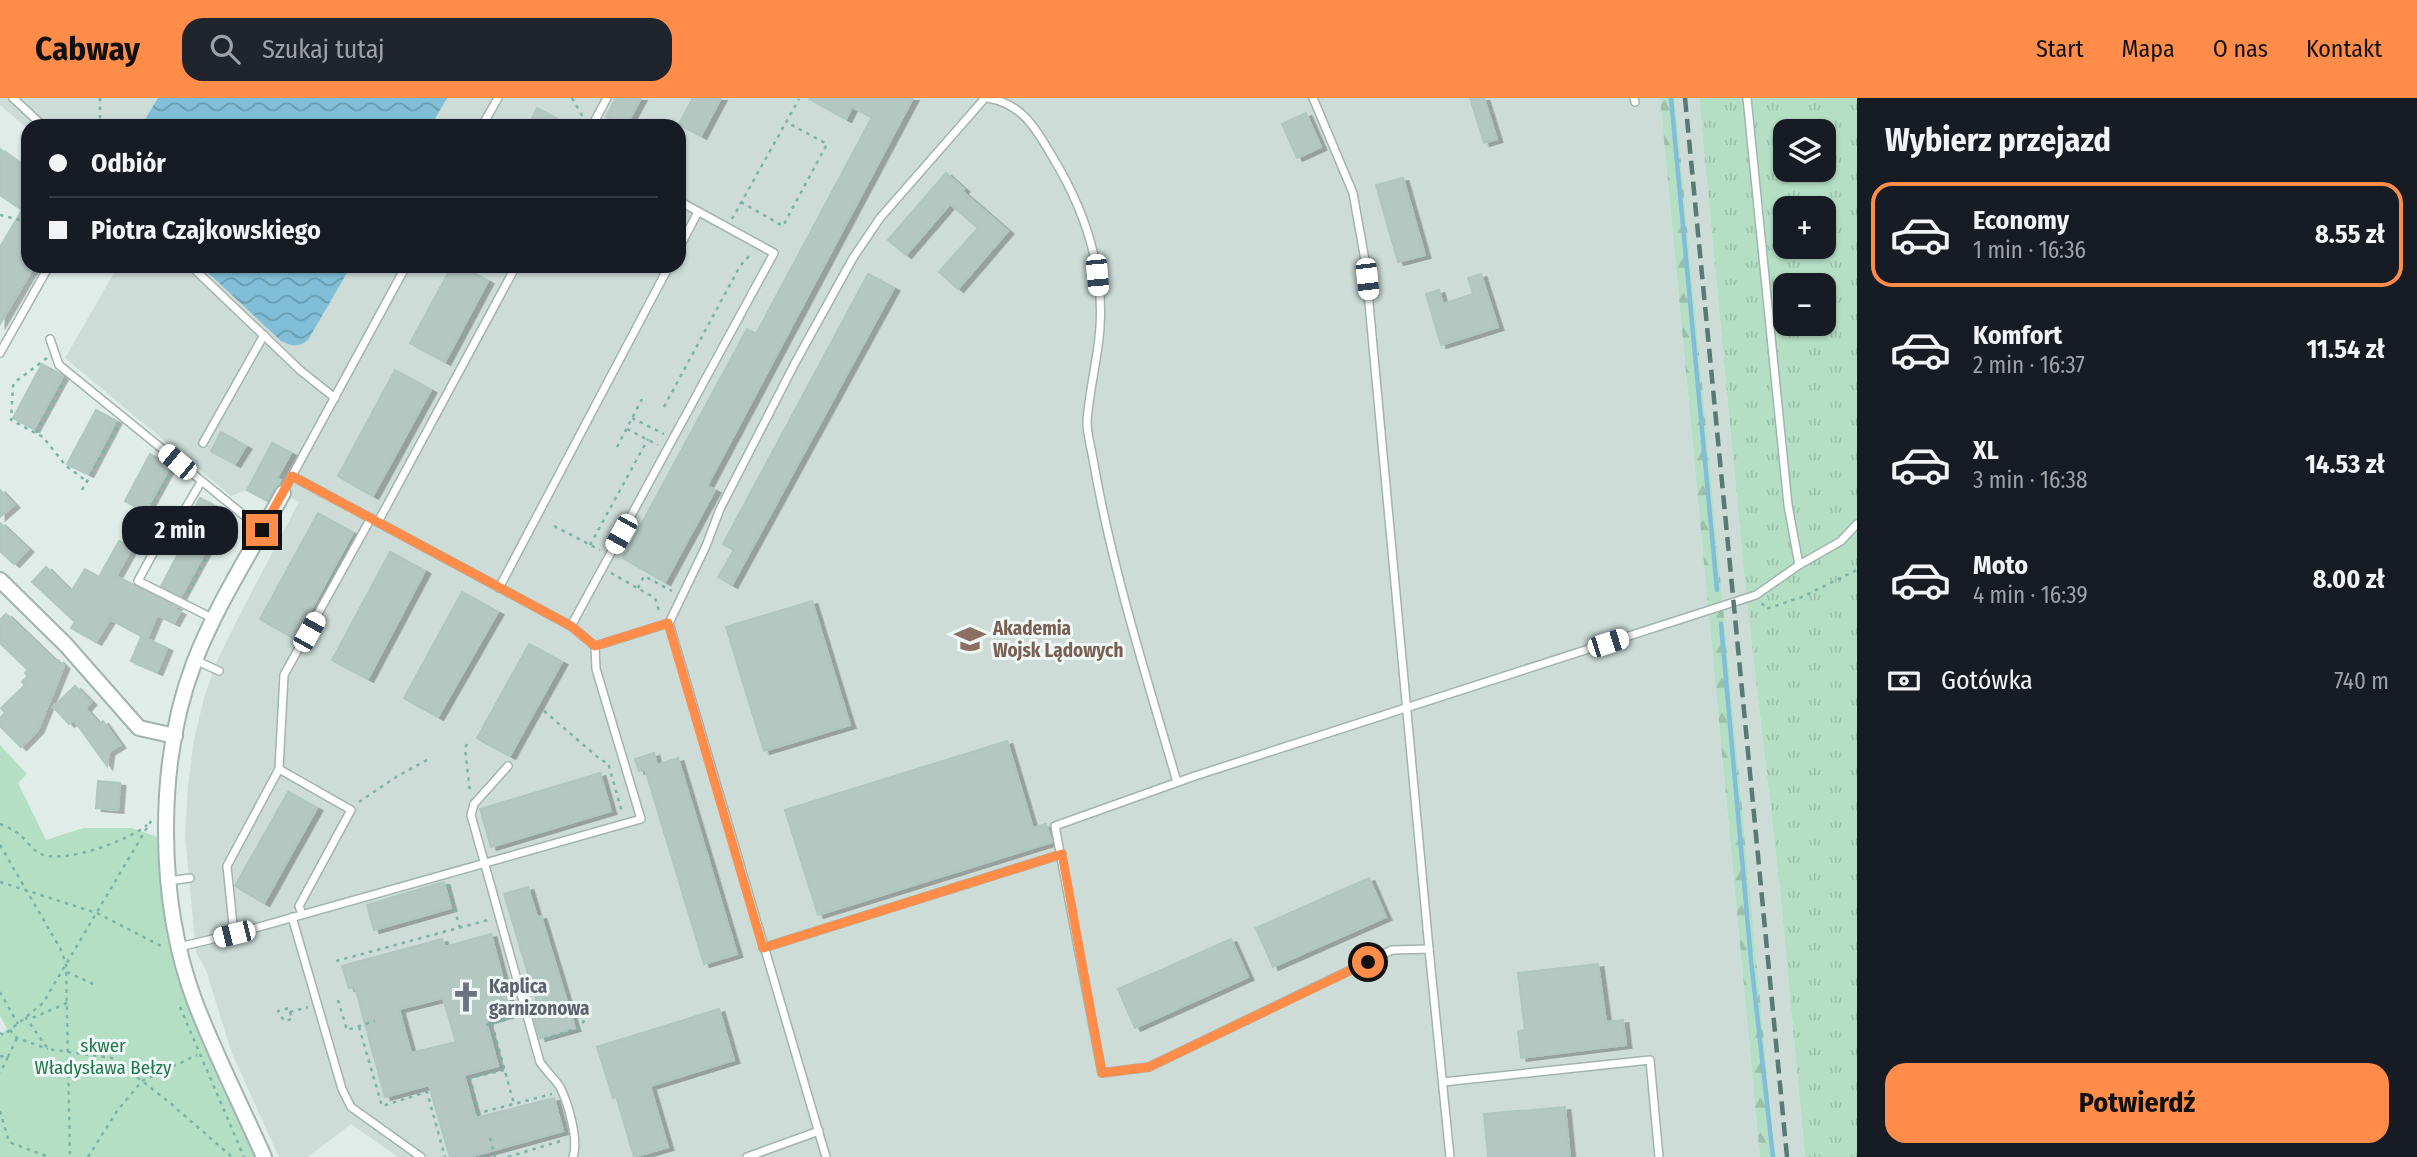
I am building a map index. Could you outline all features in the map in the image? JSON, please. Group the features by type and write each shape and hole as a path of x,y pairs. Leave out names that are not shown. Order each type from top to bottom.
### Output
{"street":[{"path":"264,1157 173,948 165,813 175,736 195,660 283,493"},
{"path":"0,580 66,645 139,728 175,736"}],"lane":[{"path":"13,98 36,119"},
{"path":"486,119 498,98"},
{"path":"596,119 607,98"},
{"path":"826,1157 668,623 706,546 720,509 853,258 880,218 986,98 1000,100 1018,109 1040,135 1074,196 1092,247 1100,317 1087,424 1119,582 1177,782"},
{"path":"1313,98 1353,193 1365,260 1450,1157"},
{"path":"1747,98 1788,505 1799,565"},
{"path":"571,626 774,253 686,205"},
{"path":"686,235 698,212"},
{"path":"0,353 45,273"},
{"path":"198,273 300,371 335,398"},
{"path":"283,493 402,273"},
{"path":"234,934 227,866 279,769 284,675 512,273"},
{"path":"499,588 665,273"},
{"path":"203,443 264,335"},
{"path":"50,339 59,365 262,530"},
{"path":"173,948 234,934 641,819 596,669 595,646 571,626 292,476"},
{"path":"201,481 178,521 158,544 138,581 215,619"},
{"path":"1429,949 1392,950 1149,1067 1102,1073 1055,826 1177,782 1756,595 1799,565 1841,541 1857,524"},
{"path":"595,646 668,623"},
{"path":"195,660 219,670"},
{"path":"508,766 474,804 472,824 540,1062 562,1092 573,1131 573,1157"},
{"path":"279,769 351,810 299,906 302,914"},
{"path":"763,948 1062,854"},
{"path":"169,881 190,878"},
{"path":"292,917 342,1089 351,1107 421,1157"},
{"path":"1443,1082 1650,1060 1658,1157"},
{"path":"747,1157 818,1131"}],"path":[{"path":"100,98 100,119"},
{"path":"572,98 584,119"},
{"path":"727,228 799,99"},
{"path":"741,202 783,226 827,144 786,122"},
{"path":"0,215 21,220"},
{"path":"664,407 740,266 760,246"},
{"path":"55,353 13,386 11,420 43,437 66,466 88,482"},
{"path":"36,433 70,373"},
{"path":"617,447 642,399"},
{"path":"82,490 124,417"},
{"path":"632,418 673,439"},
{"path":"626,429 667,449"},
{"path":"590,545 648,439"},
{"path":"138,532 177,462"},
{"path":"187,592 225,518"},
{"path":"554,526 610,555"},
{"path":"602,568 655,598 661,615 668,623"},
{"path":"1756,595 1766,609 1802,597 1857,570"},
{"path":"638,588 644,576 681,596"},
{"path":"544,711 608,763 626,823"},
{"path":"467,744 465,748 474,804"},
{"path":"351,810 374,791 428,760"},
{"path":"0,1033 4,1035 43,1003 157,813"},
{"path":"0,824 19,834 40,854 55,858 70,857 126,839 150,823"},
{"path":"0,845 29,892 66,964 70,1157"},
{"path":"444,875 460,928"},
{"path":"0,882 97,913 173,948"},
{"path":"336,961 500,917"},
{"path":"67,972 93,984"},
{"path":"0,992 18,1024"},
{"path":"338,1000 347,1030 375,1021"},
{"path":"26,1018 35,1017 67,1003"},
{"path":"290,1012 318,1005"},
{"path":"289,1008 290,1012 292,1019 284,1021 278,1011 289,1008"},
{"path":"26,1018 48,1049"},
{"path":"486,1025 512,1018"},
{"path":"534,1042 579,1028 586,1018"},
{"path":"492,1024 514,1104"},
{"path":"359,1027 382,1107 427,1092 445,1157"},
{"path":"10,1030 17,1038 48,1049 108,1056 232,1157"},
{"path":"0,1073 17,1038"},
{"path":"88,1157 117,1111 142,1081 198,1055"},
{"path":"0,1056 8,1057"},
{"path":"504,1070 470,1078 479,1113 562,1092"},
{"path":"0,1111 9,1142 49,1157"},
{"path":"490,1138 495,1157"},
{"path":"508,1157 566,1139"}],"shaded area":[{"name":"Akademia Wojsk Lądowych","path":"0,98 1660,98 1760,1157 398,1157 351,1124 308,1157 279,1157 231,1051 206,970 196,952 185,835 194,740 204,698 217,661 299,502 276,489 269,502 247,490 231,496 65,358 114,273 686,273 686,119 21,119 21,123 0,105"},
{"path":"1675,98 1699,98 1745,584 1780,891 1805,1157 1775,1157"}],"green space":[{"path":"1660,98 1675,98 1775,1157 1760,1157"},
{"path":"1699,98 1857,98 1857,1157 1805,1157 1780,891 1745,584"},
{"name":"skwer Władysława Bełzy","path":"0,745 27,774 18,783 46,840 83,828 132,828 157,837 164,908 175,963 186,996 256,1157 0,1157 0,1036 7,1028 0,1016"}],"water":[{"path":"158,98 447,98 435,119 145,119"},
{"path":"208,273 347,273 308,340 295,345 281,341"}],"building":[{"path":"616,98 641,98 630,119 606,117"},
{"path":"693,98 721,98 701,136 686,128 686,119 682,119"},
{"path":"808,98 913,98 707,486 715,490 665,582 623,558 747,329 756,334 872,117 852,107 846,119"},
{"path":"1470,98 1484,98 1497,139 1484,143"},
{"path":"537,108 557,119 532,119"},
{"path":"1306,113 1321,147 1297,158 1282,124"},
{"path":"0,149 21,164 21,209 0,195"},
{"path":"946,173 964,189 962,191 1008,231 958,289 939,272 978,228 950,204 906,255 888,240"},
{"path":"1403,178 1425,255 1398,262 1376,185"},
{"path":"21,212 21,273 30,273 0,324 0,247"},
{"path":"448,273 474,273 488,281 445,362 410,343"},
{"path":"868,274 894,288 732,585 718,577 734,550 723,544"},
{"path":"1481,274 1498,327 1441,345 1426,294 1439,290 1443,304 1473,294 1468,278"},
{"path":"42,364 63,376 34,429 13,418"},
{"path":"395,370 431,390 373,496 338,476"},
{"path":"96,410 116,421 88,474 67,464"},
{"path":"221,432 246,446 235,464 211,451"},
{"path":"272,443 291,453 277,478 281,480 268,501 247,490"},
{"path":"150,454 170,466 145,512 125,501"},
{"path":"0,490 14,505 0,517"},
{"path":"200,498 227,512 181,596 161,586 192,528 186,524"},
{"path":"318,513 353,533 295,639 260,619"},
{"path":"0,523 28,549 14,564 0,551"},
{"path":"119,541 132,548 116,576 176,607 174,609 180,612 174,623 157,615 147,639 110,619 96,642 71,628 75,622 32,582 46,567 71,592 85,569 99,577"},
{"path":"390,552 425,571 368,679 332,660"},
{"path":"462,592 498,612 438,717 404,698"},
{"path":"812,601 850,725 764,751 726,627"},
{"path":"6,614 55,661 58,660 64,666 38,730 21,747 0,726 0,718 5,713 1,708 25,685 22,682 28,676 25,673 28,670 0,643 0,620"},
{"path":"141,637 167,648 157,672 131,661"},
{"path":"529,644 562,662 510,756 477,738"},
{"path":"75,686 91,702 85,709 99,724 103,721 120,745 109,752 107,766 74,720 69,724 53,707"},
{"path":"1007,741 1033,828 1046,824 1052,842 818,915 785,810"},
{"path":"654,753 657,765 678,758 737,954 704,964 645,769 639,771 635,759"},
{"path":"600,773 611,811 491,847 480,809"},
{"path":"98,781 120,783 118,810 96,808"},
{"path":"288,792 317,808 264,903 235,886"},
{"path":"1369,878 1386,917 1273,967 1256,928"},
{"path":"444,882 451,908 374,930 367,905"},
{"path":"528,887 537,917 541,916 575,1028 540,1038 533,1015 540,1013 504,894"},
{"path":"491,934 512,1013 486,1021 498,1066 464,1075 476,1118 554,1098 563,1131 469,1157 450,1157 429,1085 385,1097 355,987 349,988 342,966 442,939 445,947","holes":["443,998 456,1042 411,1053 399,1009"]},
{"path":"1231,939 1248,977 1135,1028 1118,989"},
{"path":"1598,964 1606,1022 1623,1020 1626,1045 1521,1058 1518,1031 1525,1030 1518,973"},
{"path":"719,1009 734,1060 650,1086 668,1147 634,1157 616,1096 613,1098 597,1047"},
{"path":"1565,1107 1570,1157 1488,1156 1484,1114"}],"waterway":[{"path":"1671,98 1717,590"},
{"path":"1721,624 1751,960 1773,1157"}],"railway":[{"path":"1685,98 1787,1157"}],"place":[{"name":"Akademia Wojsk Lądowych","path":"970,639"},
{"name":"Kaplica garnizonowa","path":"466,997"}],"route":[{"path":"262,530 292,476 571,626 595,646 668,623 763,948 1062,854 1102,1073 1149,1067 1368,962"}]}
